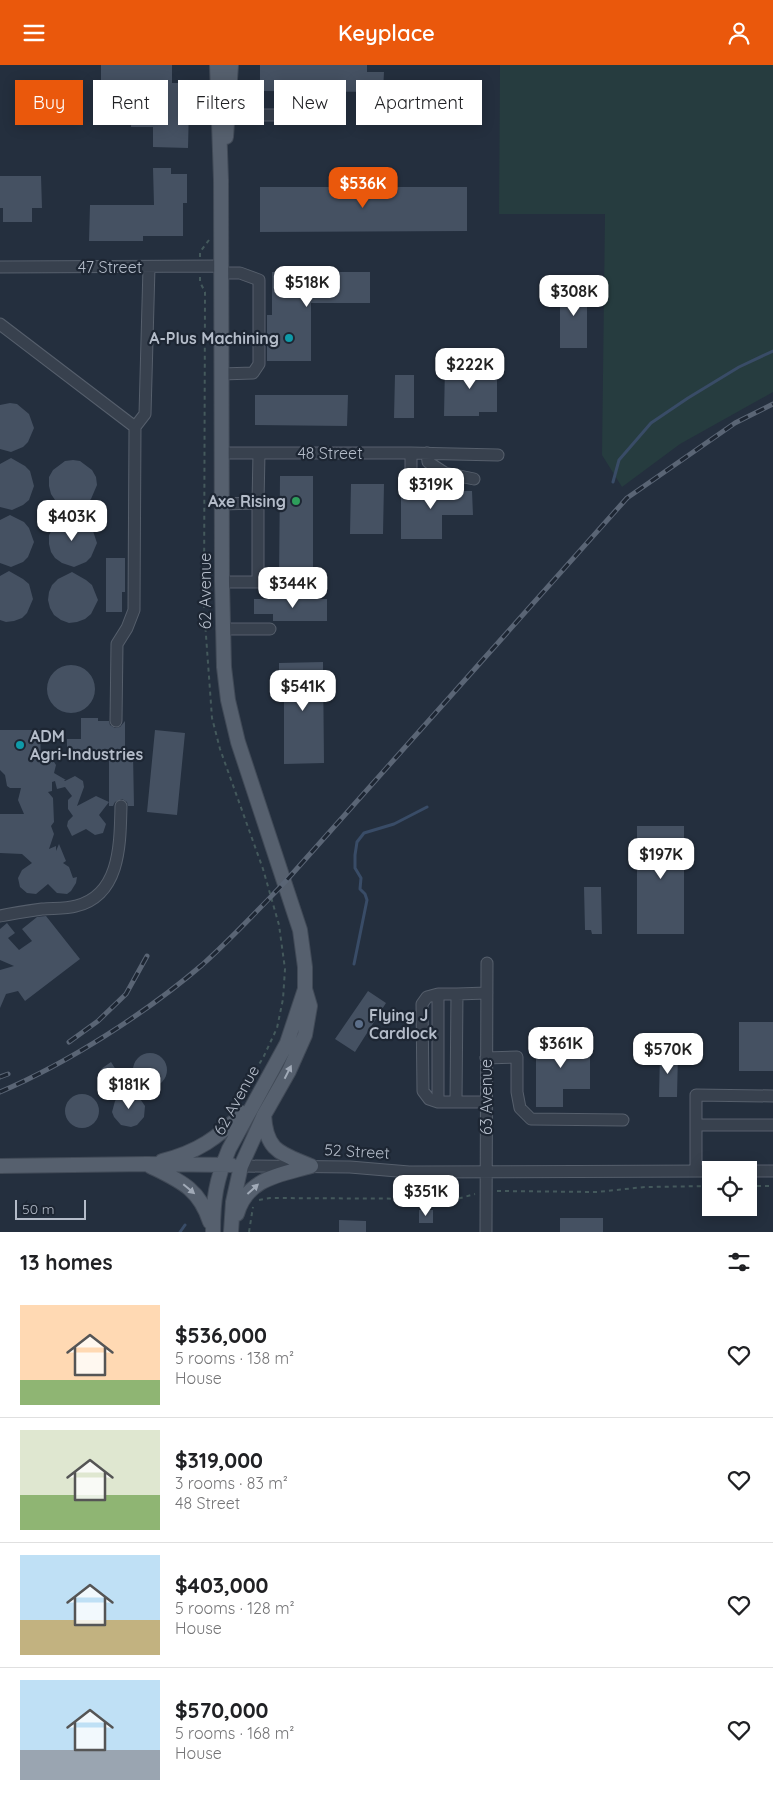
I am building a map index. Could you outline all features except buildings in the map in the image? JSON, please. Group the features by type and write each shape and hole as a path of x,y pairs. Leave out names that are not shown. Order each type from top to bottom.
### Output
{"main road":[{"name":"62 Avenue","path":"217,65 219,80"},
{"name":"62 Avenue","path":"229,80 231,65"},
{"name":"62 Avenue","path":"223,125 221,180 222,629 226,683 232,723 300,930 304,948 305,989 310,1006 305,1035 241,1165 233,1202 232,1232"},
{"name":"62 Avenue","path":"212,1232 213,1202 222,1165 253,1103 287,1043 305,989"},
{"path":"147,1164 204,1146 223,1132 253,1103"},
{"path":"264,1115 265,1131 275,1148 283,1154 311,1166"},
{"path":"147,1164 176,1179 192,1190 205,1208 212,1232"},
{"name":"52 Street","path":"0,1166 241,1165"},
{"path":"232,1232 242,1200 252,1188 272,1177 311,1166"}],"street":[{"name":"47 Street","path":"0,267 149,267 221,270 240,273 259,281 259,364 253,373 221,374"},
{"path":"116,721 116,644 127,628 134,610 135,427 145,414 149,267"},
{"path":"0,323 135,427"},
{"name":"48 Street","path":"222,453 498,455"},
{"path":"222,582 258,582 259,453"},
{"path":"411,453 411,482"},
{"path":"427,453 428,462 445,473 474,479"},
{"path":"222,504 258,503"},
{"path":"222,629 270,629"},
{"path":"0,916 33,910 77,906 100,894 110,880 119,852 121,806"},
{"name":"63 Avenue","path":"486,1232 487,963"},
{"path":"486,1102 438,1102 438,994 487,993"},
{"path":"456,1102 457,994"},
{"path":"486,1058 517,1057 517,1092 520,1108 531,1119 623,1120"},
{"path":"696,1171 696,1095 773,1096"},
{"path":"696,1125 773,1125"},
{"name":"52 Street","path":"241,1165 311,1166 409,1172 702,1171"},
{"path":"757,1171 773,1171"}],"path":[{"path":"757,1186 773,1186"},
{"path":"501,1191 597,1192 645,1187 702,1187"},
{"path":"249,1232 255,1202 263,1198 457,1199 467,1198 472,1195"}],"green space":[{"path":"500,65 773,65 773,392 680,444 622,487 602,455 605,214 499,214"}],"waterway":[{"path":"613,482 619,460 651,423 739,367 773,351"},
{"path":"354,964 367,900 365,894 360,889 361,878 355,868 357,842 364,833 394,824 427,807"},
{"path":"180,1232 185,1225"}],"railway":[{"path":"0,1092 52,1067 105,1036 156,1001 202,965 285,882 627,498 735,423 773,404"},
{"path":"69,1042 98,1021 126,994 147,956"},
{"path":"0,1077 8,1074"}],"place":[{"name":"A-Plus Machining","path":"289,338"},
{"name":"Axe Rising","path":"296,501"},
{"name":"ADM Agri-Industries","path":"20,745"},
{"name":"Flying J Cardlock","path":"359,1024"}]}
